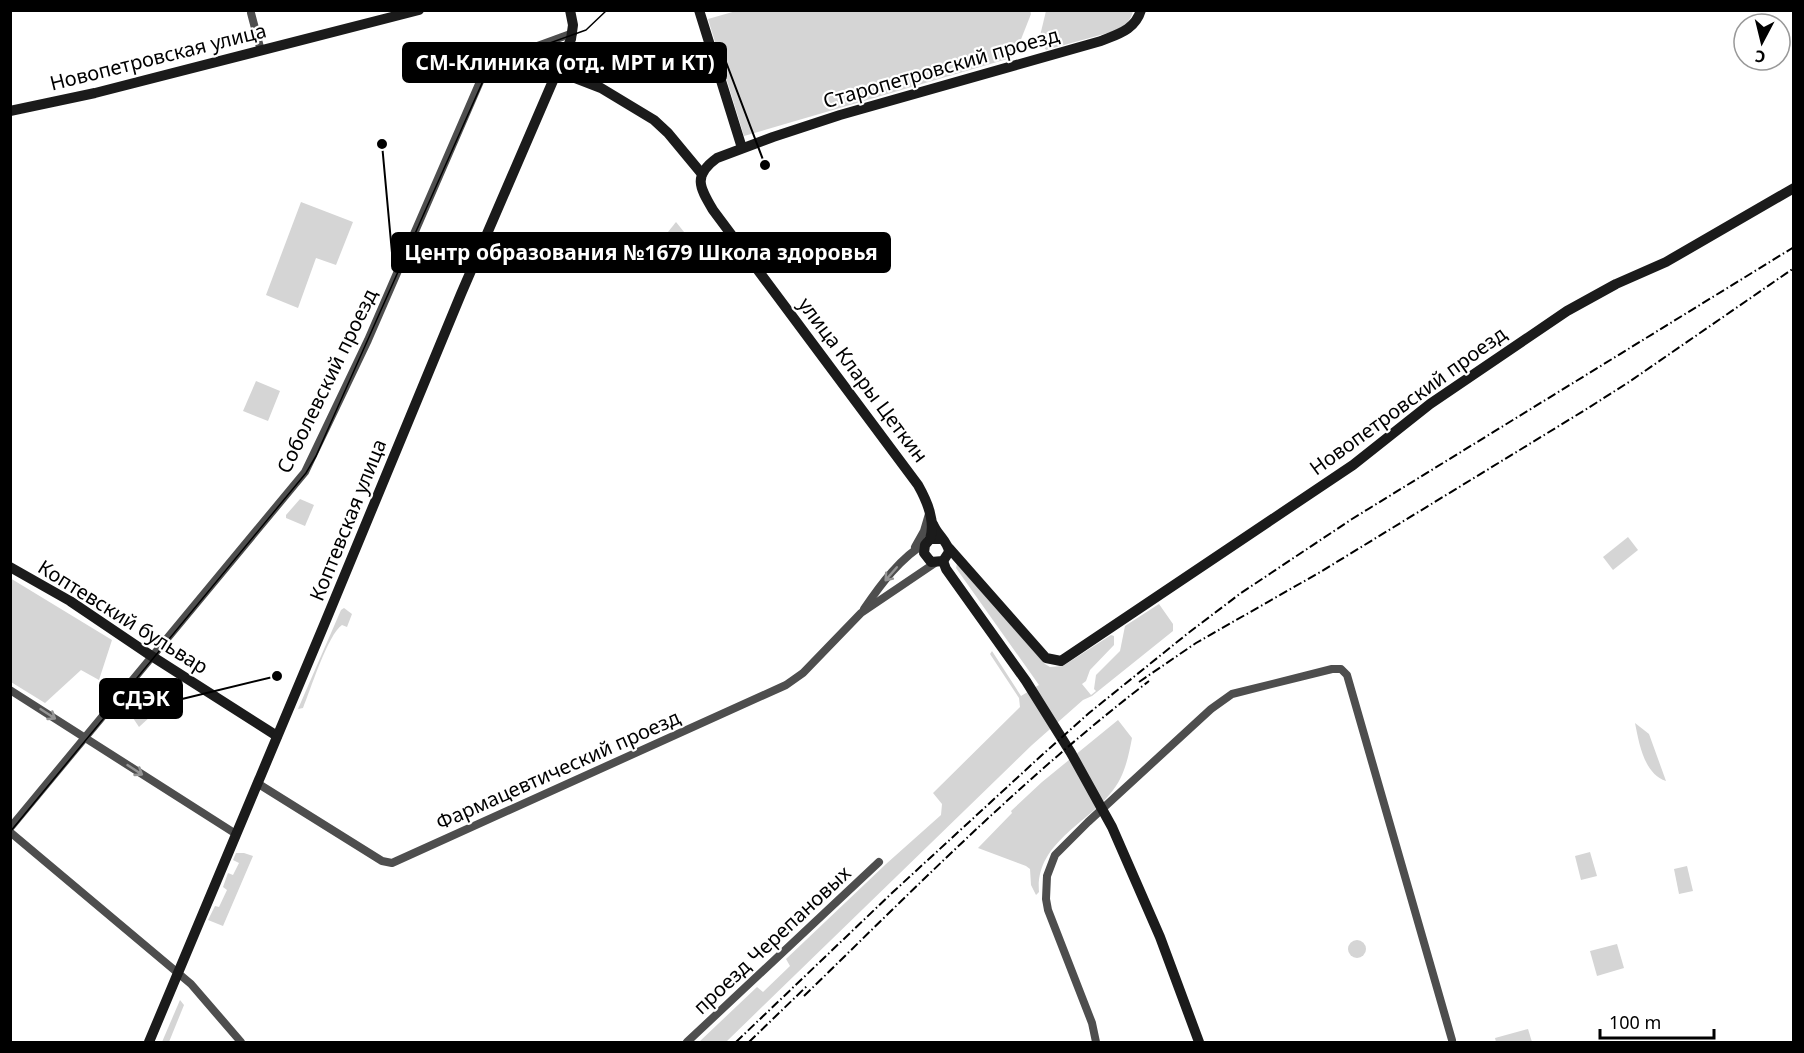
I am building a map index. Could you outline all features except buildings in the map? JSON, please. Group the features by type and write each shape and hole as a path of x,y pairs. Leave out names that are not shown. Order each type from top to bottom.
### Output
{"street":[{"name":"Новопетровская улица","path":"10,111 104,91 419,10"},
{"name":"Коптевская улица","path":"149,1042 464,287 558,72 573,33 570,10"},
{"path":"699,10 742,148 717,158 708,164 702,174"},
{"name":"Старопетровский проезд","path":"742,148 852,112 1101,41 1122,33 1134,25 1141,10"},
{"path":"251,13 261,51"},
{"name":"Соболевский проезд","path":"10,830 305,472 368,340 485,70 496,61 573,33"},
{"name":"улица Клары Цеткин","path":"558,72 601,88 654,120 668,133 702,174 700,187 713,210 918,485 929,507 937,542"},
{"name":"Новопетровский проезд","path":"937,542 1046,658 1055,662 1061,661 1353,465 1430,404 1567,311 1616,284 1666,262 1794,188"},
{"name":"Фармацевтический проезд","path":"257,783 382,861 392,863 786,685 802,673 861,613 893,571 913,550 924,531 929,507"},
{"path":"939,562 948,555 937,542 924,553 928,560 939,562 946,569 1026,681 1071,753 1116,836 1160,937 1199,1042"},
{"name":"Фармацевтический проезд","path":"913,550 937,542"},
{"name":"Фармацевтический проезд","path":"861,613 939,562"},
{"name":"Коптевский бульвар","path":"10,567 69,601 152,657 277,735"},
{"path":"1096,1042 1092,1023 1048,910 1047,876 1055,855 1211,709 1232,694 1332,669 1341,669 1347,675 1452,1040"},
{"path":"10,690 236,834"},
{"path":"10,830 191,984 241,1042"},
{"name":"проезд Черепановых","path":"687,1042 879,862"}],"shaded area":[{"path":"1030,10 1031,14 1014,57 744,136 708,19 736,11"},
{"path":"1046,11 1133,11 1127,23 1115,31 1046,50 1039,40"},
{"path":"301,202 353,222 336,265 316,258 298,308 266,295"},
{"path":"676,222 701,253 690,261 668,232"},
{"path":"256,381 280,391 268,421 243,411"},
{"path":"300,499 314,505 305,526 286,518"},
{"path":"1628,537 1638,550 1613,570 1603,557"},
{"path":"957,564 1050,667 1063,666 1111,635 1114,636 1114,645 1090,670 1086,681 1082,684 1091,695 1096,691 1094,689 1096,675 1120,651 1125,626 1159,604 1173,624 1173,631 1092,696 1083,700 1032,745 726,1042 699,1042 757,987 763,992 790,966 786,959 941,815 942,804 933,793 1020,707 1019,698 990,654 992,651 1021,696 1039,685 956,568"},
{"path":"10,578 112,640 99,680 81,670 45,703 11,682"},
{"path":"344,608 352,614 347,627 342,625 331,639 303,708 298,709 341,610"},
{"path":"157,680 177,692 139,727 133,718 133,708"},
{"path":"1118,720 1132,738 1122,775 1110,794 1053,849 1045,861 1040,876 1039,892 1036,895 1031,885 1030,869 978,848 1012,813 1011,811 1042,782"},
{"path":"1635,723 1649,734 1666,781 1652,772 1648,765"},
{"path":"1590,852 1597,876 1581,880 1575,856"},
{"path":"236,853 253,856 223,926 208,920 215,906 219,907 227,890 223,887 228,873 233,875 239,863 233,860"},
{"path":"1687,866 1693,891 1679,894 1674,869"},
{"path":"1353,940 1361,940 1366,945 1364,956 1353,958 1348,953 1348,945"},
{"path":"1617,944 1624,968 1597,976 1590,951"},
{"path":"180,1000 184,1005 169,1042 162,1042"},
{"path":"1528,1029 1532,1042 1496,1042 1495,1038"}],"tram line":[{"path":"10,832 306,473 316,456 487,72 497,62 586,30 607,10"}],"railway":[{"path":"736,1042 893,892 1089,713 1241,593 1352,519 1794,247"},
{"path":"1139,682 1196,643 1322,571 1585,410 1794,268"},
{"path":"804,996 1015,794 1103,717 1149,681"},
{"path":"749,1042 807,986"}],"place":[{"name":"Центр образования №1679 Школа здоровья","path":"382,144"},
{"name":"СМ-Клиника (отд. МРТ и КТ)","path":"765,165"},
{"name":"СДЭК","path":"277,676"}]}
